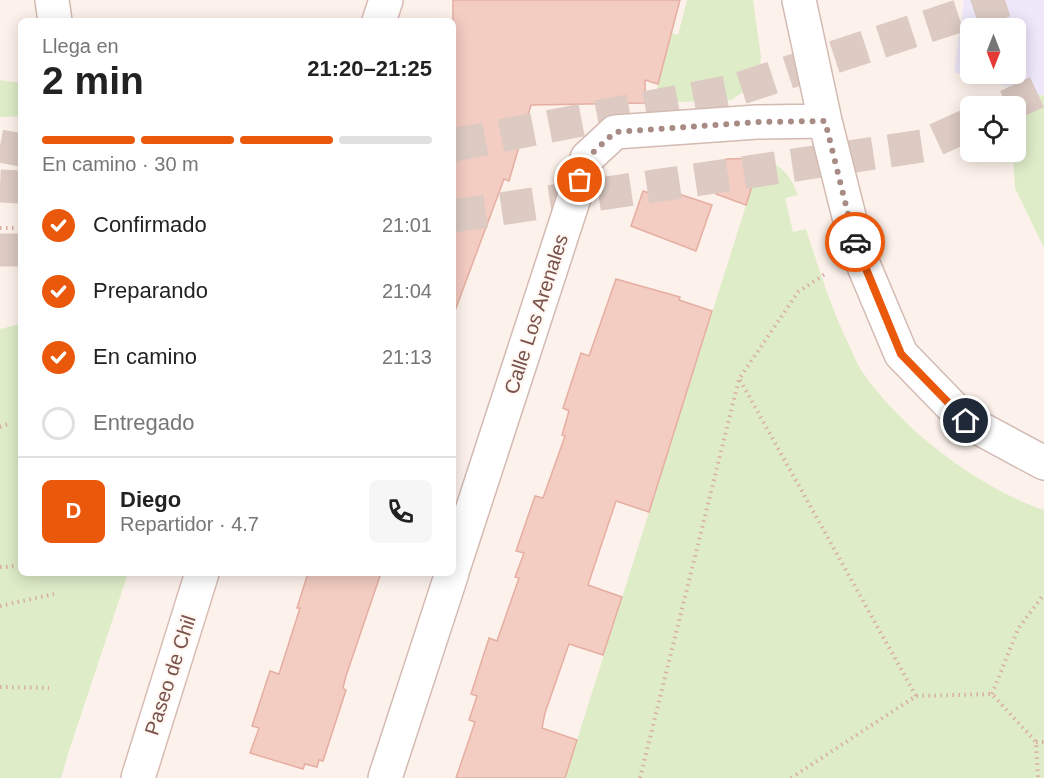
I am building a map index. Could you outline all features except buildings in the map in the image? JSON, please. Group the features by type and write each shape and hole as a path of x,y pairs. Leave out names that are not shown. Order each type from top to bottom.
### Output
{"street":[{"path":"52,0 55,18"},
{"path":"380,18 386,0"},
{"path":"799,0 825,121 858,252 901,354 966,421 1044,463"},
{"name":"Calle Los Arenales","path":"456,559 587,158 615,132 757,122 825,121"},
{"name":"Paseo de Chil","path":"138,778 201,576"},
{"name":"Calle Los Arenales","path":"385,778 450,576"}],"path":[{"path":"0,228 18,228"},
{"path":"640,778 739,379 798,292 858,252"},
{"path":"739,379 916,696"},
{"path":"0,427 11,423"},
{"path":"0,567 18,566"},
{"path":"0,606 54,594"},
{"path":"992,694 1018,629 1044,594"},
{"path":"0,687 49,688"},
{"path":"791,778 916,696 992,694 1036,742 1038,778"},
{"path":"1036,742 1044,742"}],"shaded area":[{"path":"964,0 1044,0 1044,96 999,84 1026,84 1026,18 962,18"},
{"path":"960,29 960,74 954,72"}],"green space":[{"path":"687,0 753,0 761,57 760,67 742,93 731,100 653,103 672,33 678,35"},
{"path":"0,80 18,83 18,116 0,117"},
{"path":"1008,86 1044,96 1044,248 1015,188 1014,162 1026,162 1026,96 1008,96"},
{"path":"761,158 780,168 795,188 798,195 785,198 793,232 806,229 843,331 859,367 878,392 897,414 942,454 993,487 1044,510 1044,778 565,778"},
{"path":"18,325 18,576 127,576 61,778 0,778 0,329"}],"tunnel":[{"path":"456,144 732,91 1007,0"},
{"path":"1026,97 1044,89"},
{"path":"456,216 922,146 960,129"},
{"path":"0,146 18,149"},
{"path":"0,186 18,187"},
{"path":"0,250 18,250"}],"way so far":[{"path":"580,180 587,158 615,132 757,122 825,121 855,242"}],"route":[{"path":"855,242 901,354 966,421"}]}
